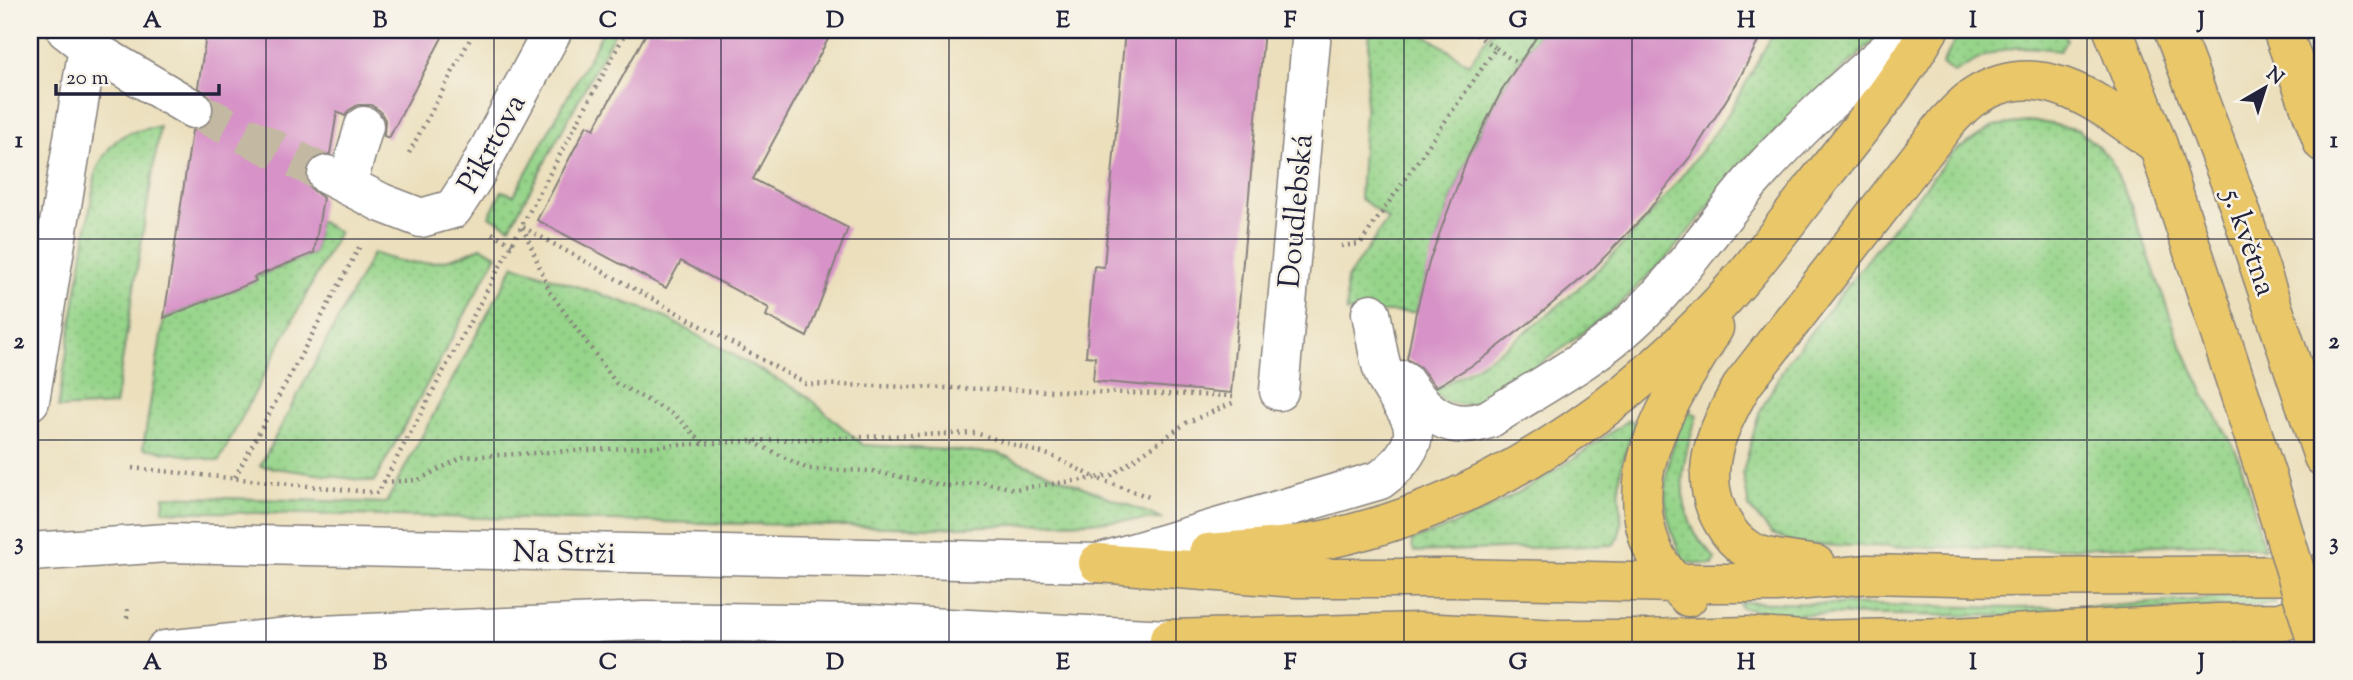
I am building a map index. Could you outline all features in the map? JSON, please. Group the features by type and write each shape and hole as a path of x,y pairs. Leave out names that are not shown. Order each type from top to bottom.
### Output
{"main road":[{"path":"1098,563 1301,544 1380,525 1457,496 1538,453 1613,402 1678,346 1745,276 1893,86 1929,30"},
{"path":"2113,30 2158,145 2267,477 2319,650"},
{"name":"5. května","path":"2173,30 2239,206 2323,457"},
{"path":"2282,30 2323,143"},
{"path":"1868,573 1749,551 1738,543 1726,528 1716,509 1710,487 1709,462 1716,436 1744,384 1947,122 1971,98 2004,83 2033,81 2063,85 2109,111 2158,145"},
{"path":"1745,276 1658,426 1643,478 1645,528 1653,552 1698,608 1726,630 1747,636"},
{"path":"1098,563 1297,578 1458,578 1676,583 1776,583 1868,573 1998,577 2323,575"},
{"path":"2244,650 2281,622 2323,607"},
{"path":"1169,639 1419,632 1559,639 1747,636 1803,640 1954,637 2281,622"},
{"path":"1954,637 2092,650"},
{"path":"1169,639 1230,650"}],"street":[{"name":"Pikrtova","path":"364,126 337,180 382,203 421,218 453,209 474,177 553,30"},
{"name":"Doudlebská","path":"1279,391 1312,30"},
{"name":"Na Strži","path":"30,552 167,543 1098,563 1380,480 1400,463 1412,445 1414,434 1406,410 1392,392 1383,372 1371,313 1391,363 1413,395 1438,416 1461,425 1476,424 1489,419 1586,358 1629,325 1658,296 1687,264 1750,183 1782,150 1856,77 1912,30"},
{"path":"30,401 77,39 193,109"},
{"path":"165,650 298,636 644,621 868,624 1169,639"},
{"path":"298,636 343,640 388,650"}],"path":[{"path":"235,477 475,30"},
{"path":"132,468 378,493 627,30"},
{"path":"1469,30 1518,64"},
{"path":"1291,251 1360,244 1496,48"},
{"path":"523,227 806,384 1235,399 1186,423 1112,475 1016,489 981,482 946,486 872,471 808,469 751,441"},
{"path":"523,227 550,292 616,383 677,415 704,443"},
{"path":"384,482 418,480 463,457 704,443 975,433 1052,456 1096,478 1153,499 1191,535"}],"green space":[{"path":"604,30 616,30 510,227 489,216 502,191 514,195"},
{"path":"1370,30 1418,30 1469,64 1492,30 1541,30 1507,81 1463,169 1442,226 1416,312 1347,312 1346,280 1388,219 1360,198"},
{"path":"1775,30 1886,30 1741,163 1714,201 1669,255 1618,306 1559,351 1487,400 1465,405 1445,402 1432,391 1508,345 1579,287 1612,255 1673,187 1722,124"},
{"path":"1961,30 2063,30 2067,40 2060,51 2030,47 2005,50 1981,58 1954,73 1942,64"},
{"path":"2036,121 2079,130 2110,158 2131,206 2177,335 2204,394 2236,451 2264,549 2216,543 2042,549 1801,545 1772,534 1749,507 1743,472 1759,413 1788,361 1952,153 1994,126"},
{"path":"160,127 115,405 58,408 96,171 108,150 120,138 137,131"},
{"path":"319,221 339,232 219,461 143,448 164,318 255,281 254,278 314,253"},
{"path":"481,247 497,255 374,482 260,466 373,253 401,261 428,263 454,258"},
{"path":"514,265 659,314 804,394 863,445 998,453 1163,519 933,528 163,511 164,496 386,503"},
{"path":"1686,410 1697,415 1685,460 1684,502 1695,533 1715,559 1713,565 1685,562 1669,523 1665,486 1667,468"},
{"path":"1628,420 1635,424 1621,470 1621,521 1618,538 1613,545 1414,552 1411,541 1469,518 1524,489"},
{"path":"2272,594 2275,604 2014,616 1768,614 1740,607 1740,602 2015,608 2112,606"}],"building":[{"path":"207,30 446,30 389,138 384,136 385,120 380,111 371,105 358,105 345,116 337,112 330,154 315,157 308,165 305,175 309,187 323,198 314,253 254,277 256,281 164,318 192,131 204,128 211,121 215,110 212,98 198,87"},
{"path":"648,30 833,30 753,179 848,228 807,337 766,316 769,308 681,261 666,288 537,220 587,125 594,129"},
{"path":"1125,30 1264,30 1231,393 1093,381 1095,357 1086,356 1094,266 1104,267"},
{"path":"1541,30 1764,30 1738,81 1693,153 1644,216 1593,269 1534,319 1481,360 1436,387 1420,367 1407,359 1430,259 1468,157 1503,88"}],"tunnel":[{"path":"193,109 327,175"}]}
